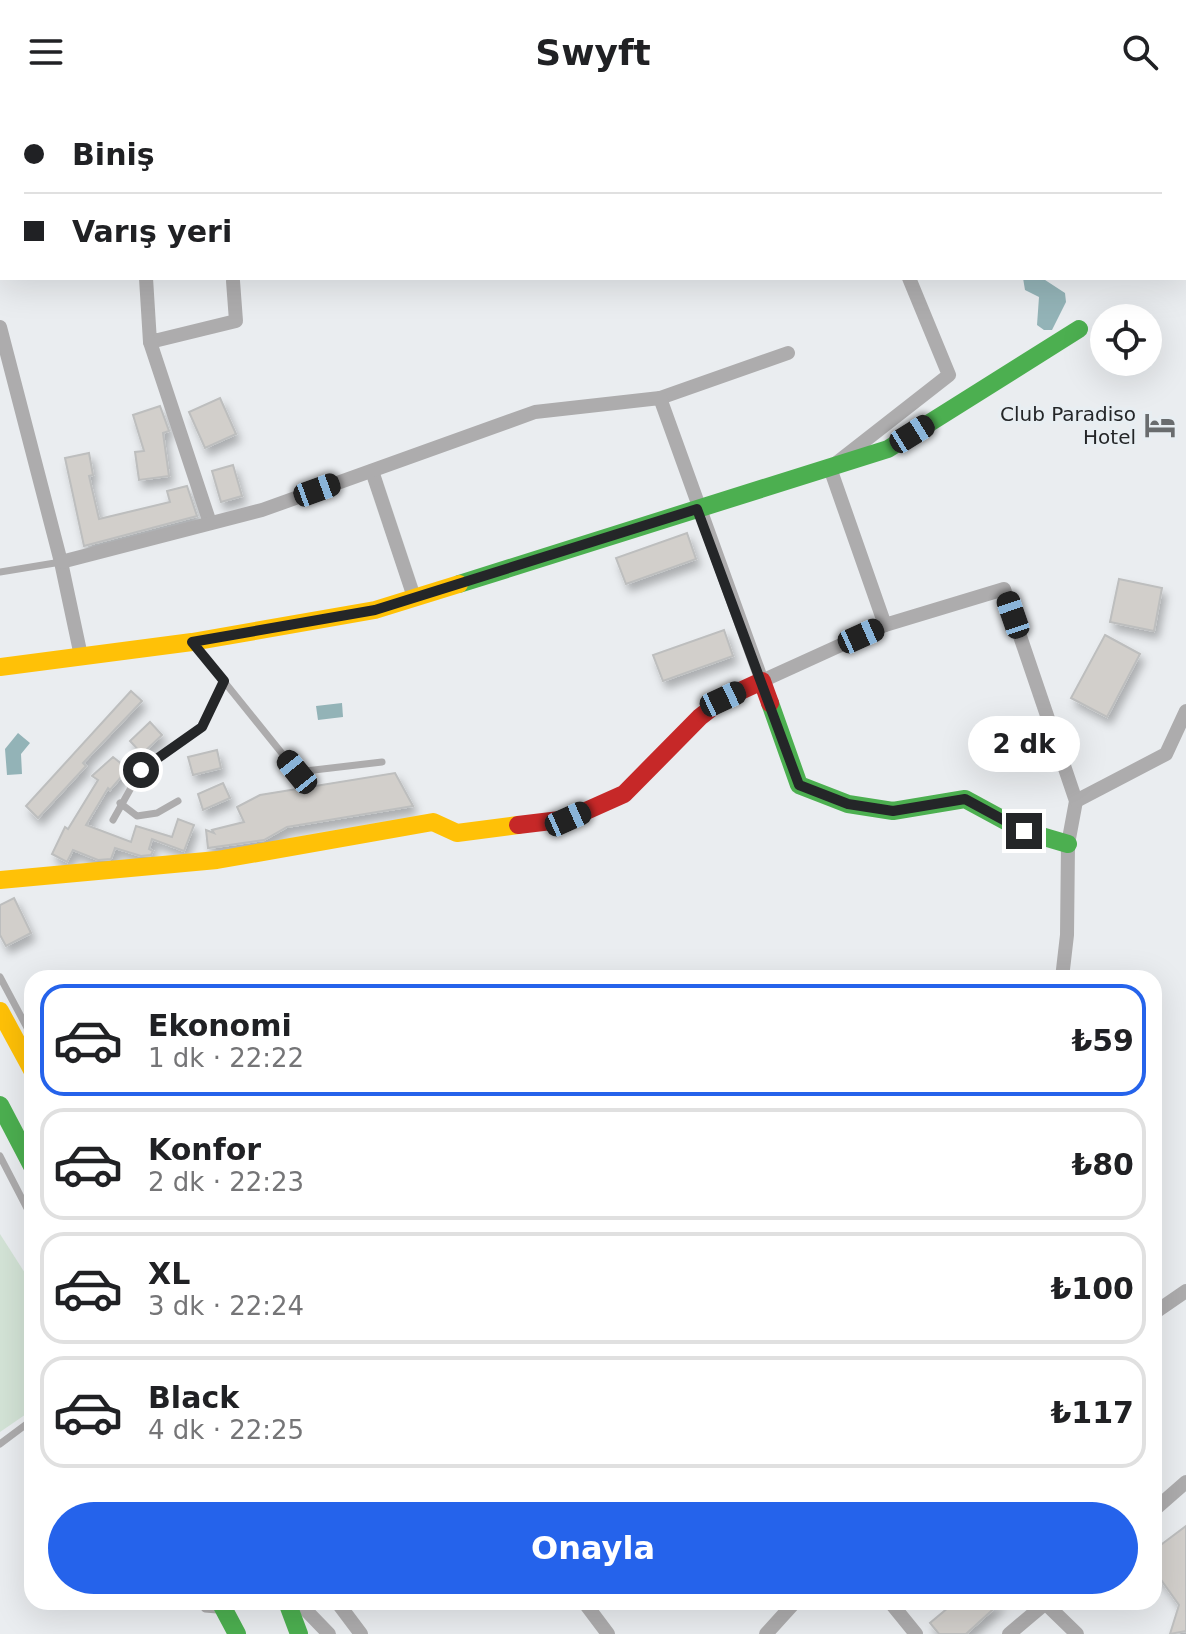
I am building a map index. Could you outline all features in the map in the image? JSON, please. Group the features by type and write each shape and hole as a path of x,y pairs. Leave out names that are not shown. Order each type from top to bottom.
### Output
{"main road":[{"path":"0,667 192,642 375,610 830,468 888,449 1079,329"},
{"path":"0,880 79,877 268,855 433,822 457,833 568,819 624,794 700,717 723,699 762,681 799,785 848,804 893,811 965,799 1024,831 1068,844"},
{"path":"0,1011 24,1055"},
{"path":"0,1105 24,1151"},
{"path":"228,1610 237,1634"},
{"path":"290,1610 299,1634"}],"street":[{"path":"146,280 150,342 210,523"},
{"path":"885,625 830,468 949,375 910,280"},
{"path":"150,342 236,321 233,281"},
{"path":"0,327 61,562 81,656"},
{"path":"61,562 262,510 535,412 660,398 788,353"},
{"path":"660,398 697,509 762,681 885,625 1004,589 1076,801 1068,844 1067,935 1063,970"},
{"path":"372,471 414,597"},
{"path":"1076,801 1166,754 1186,711"},
{"path":"1162,1308 1186,1291"},
{"path":"1162,1503 1186,1482"},
{"path":"306,1610 329,1634"},
{"path":"343,1610 361,1634"},
{"path":"590,1610 608,1634"},
{"path":"766,1634 788,1610"},
{"path":"896,1610 916,1634"},
{"path":"1009,1634 1037,1610"},
{"path":"1054,1610 1077,1634"}],"lane":[{"path":"0,572 61,562"},
{"path":"192,642 297,772 382,762"},
{"path":"113,820 141,770 202,727 224,681"},
{"path":"120,803 137,816 157,813 178,801"},
{"path":"0,977 24,1022"},
{"path":"0,1156 24,1202"},
{"path":"0,1444 24,1426"}],"green space":[{"path":"0,1234 24,1272 24,1416 0,1432"}],"water":[{"path":"1023,280 1045,280 1065,293 1066,302 1052,330 1044,330 1037,325 1039,297 1025,290"},
{"path":"342,703 343,717 318,720 316,706"},
{"path":"18,733 30,743 21,754 22,774 7,775 5,749"}],"building":[{"path":"220,398 236,434 205,448 189,412"},
{"path":"160,406 169,431 163,433 169,476 139,480 135,452 144,451 133,415"},
{"path":"89,453 93,475 89,476 99,519 170,502 167,491 187,486 197,516 84,546 65,458"},
{"path":"233,465 242,496 221,502 212,471"},
{"path":"687,533 696,559 626,584 616,558"},
{"path":"1119,579 1162,588 1154,631 1110,622"},
{"path":"724,630 733,656 663,681 653,655"},
{"path":"1105,635 1140,654 1107,717 1071,698"},
{"path":"131,691 142,701 83,763 86,766 38,818 26,806"},
{"path":"150,722 162,735 142,754 130,741"},
{"path":"217,750 221,768 193,775 188,757"},
{"path":"113,757 128,769 110,790 108,788 86,825 131,842 136,826 172,837 178,819 194,825 184,851 152,839 151,855 141,856 115,848 111,859 98,860 73,850 67,862 52,854 65,827 68,829 98,780 92,776"},
{"path":"395,773 413,806 287,827 264,840 208,848 206,830 214,833 212,830 244,822 237,807 260,795"},
{"path":"223,783 230,798 203,810 198,794"},
{"path":"14,898 31,933 6,946 0,935 0,905"},
{"path":"1186,1526 1186,1631 1170,1634 1179,1605 1162,1581 1162,1544"},
{"path":"945,1610 992,1610 966,1634 939,1634 930,1623"}],"traffic: fast":[{"path":"459,584 888,449 1079,329"},
{"path":"770,703 799,785 848,804 893,811 965,799 1024,831 1068,844"},
{"path":"0,1105 24,1151"},
{"path":"224,1610 237,1634"},
{"path":"290,1610 299,1634"}],"traffic: slow":[{"path":"0,667 192,642 375,610 459,584"},
{"path":"0,880 217,860 433,822 457,833 518,825"},
{"path":"0,1011 24,1055"}],"traffic: jam":[{"path":"518,825 568,819 624,794 700,717 723,699 762,681 770,703"}],"place":[{"name":"Club Paradiso Hotel","path":"1160,425"}],"route":[{"path":"141,770 202,727 224,681 192,642 375,610 697,509 799,785 848,804 893,811 965,799 1024,831"}]}
